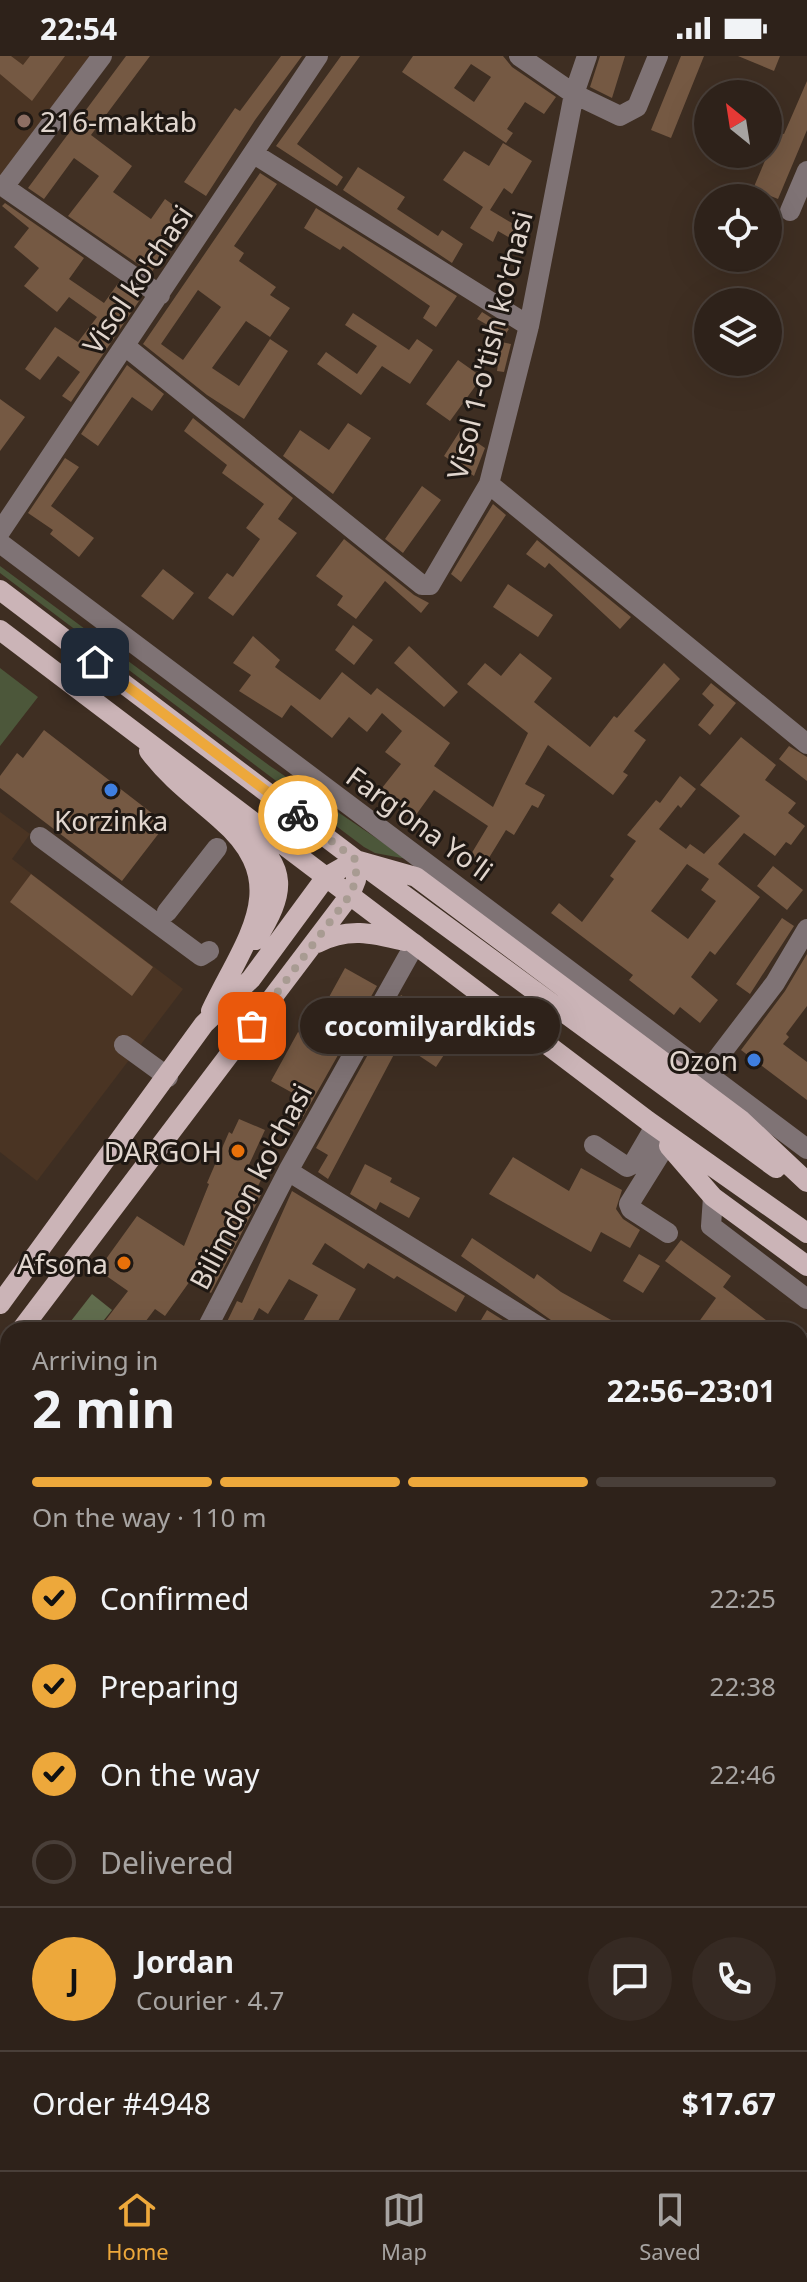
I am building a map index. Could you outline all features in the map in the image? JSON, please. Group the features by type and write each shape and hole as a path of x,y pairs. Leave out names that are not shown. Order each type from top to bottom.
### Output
{"main road":[{"path":"0,590 356,860 807,1190"},
{"path":"0,630 656,1131 807,1233"},
{"path":"0,1304 168,1077 204,1024 221,989 275,909 279,884 276,868 255,840 177,775 132,729"},
{"path":"27,1322 350,895 356,880 356,860"},
{"path":"204,1024 251,979 326,877 356,860 416,877 741,1120 807,1182"},
{"path":"313,945 335,934 355,931 415,944"},
{"path":"656,1131 713,1197 807,1266"}],"street":[{"path":"102,56 6,184 11,193 160,295"},
{"name":"Visol ko'chasi","path":"0,532 318,56"},
{"path":"519,56 574,94 614,114 626,116 637,107 658,56"},
{"name":"Visol 1-o'tish ko'chasi","path":"125,346 422,585 430,585 489,484 529,326 574,94 587,56"},
{"path":"254,154 529,326"},
{"path":"790,211 807,171"},
{"path":"489,484 807,744"},
{"name":"Farg'ona Yo'li","path":"0,543 807,1149"},
{"path":"40,837 201,956 209,951"},
{"path":"167,912 217,848"},
{"path":"707,1072 775,983 807,929"},
{"name":"Bilimdon ko'chasi","path":"210,1322 288,1171 415,944"},
{"path":"124,1045 168,1077"},
{"path":"594,1145 627,1167 633,1164 656,1131"},
{"path":"656,1131 629,1204 631,1209 668,1233"},
{"path":"288,1171 531,1322"},
{"path":"713,1197 711,1226 807,1299"}],"shaded area":[{"name":"216-maktab","path":"0,56 94,56 0,185"},
{"path":"0,812 30,834 12,859 183,989 37,1181 0,1152"}],"green space":[{"path":"0,566 270,766 407,859 375,853 364,847 0,573"},
{"path":"0,668 38,697 0,746"},
{"path":"92,1294 112,1310 102,1322 70,1322"}],"building":[{"path":"0,56 11,56 23,65 30,56 65,56 32,101 0,74"},
{"path":"126,56 150,56 91,135 132,166 113,192 151,219 165,199 191,218 151,273 68,216 99,176 74,158 44,199 28,188"},
{"path":"281,56 302,56 255,120 206,196 184,182 235,108 240,111"},
{"path":"341,56 360,56 297,144 343,177 337,186 276,146"},
{"path":"413,56 503,56 512,67 556,97 544,114 525,102 507,129 513,133 506,143 402,72","holes":["471,64 491,77 474,102 454,88"]},
{"path":"600,56 625,56 612,98 590,87"},
{"path":"681,56 704,56 671,138 651,130"},
{"path":"738,56 780,56 774,71"},
{"path":"807,81 807,130 782,189 782,184 755,184 762,168 782,168 784,134"},
{"path":"503,143 532,161 512,194 504,188 490,210 527,232 520,244 498,231 493,242 470,228 483,207 443,180 464,151 489,166"},
{"path":"358,167 405,197 397,209 438,236 442,230 463,244 452,263 343,190"},
{"path":"260,173 277,184 234,246 244,253 239,261 276,287 270,295 290,308 270,337 246,321 212,368 239,386 270,339 288,351 244,419 207,395 143,344","holes":["198,290 221,307 183,360 161,344"]},
{"path":"5,203 84,258 69,279 104,303 119,282 141,298 71,402 62,396 80,372 58,356 40,380 25,369 55,327 78,342 97,317 69,297 57,312 24,286 39,268 14,247 29,228 2,206"},
{"path":"316,208 457,296 436,327 423,318 430,306 343,246 340,250 304,228"},
{"path":"482,312 509,329 505,335 477,319"},
{"path":"353,313 409,350 417,339 433,350 410,384 382,366 361,395 317,364 326,352 357,374 377,346 345,325"},
{"path":"501,342 511,344 504,372 497,371"},
{"path":"458,360 482,377 450,421 426,404"},
{"path":"127,365 164,394 152,411 132,397 98,446 81,434"},
{"path":"0,399 25,417 0,451"},
{"path":"193,418 293,498 278,519 297,533 233,616 208,598 227,573 233,577 260,539 246,528 264,504 222,473 227,465 184,431"},
{"path":"348,423 371,438 333,494 283,456 300,430 329,450"},
{"path":"460,431 485,448 474,476 444,456"},
{"path":"65,458 79,467 51,506 94,538 79,557 50,534 53,530 28,513"},
{"path":"422,486 441,500 403,553 385,539"},
{"path":"493,504 506,515 461,582 451,574"},
{"path":"344,539 414,595 429,603 421,613 385,581 356,619 337,605 343,596 316,576"},
{"path":"537,540 631,617 620,629 549,563 545,568 526,554"},
{"path":"163,569 194,593 173,620 141,596"},
{"path":"508,584 553,615 538,637 493,607"},
{"path":"353,625 373,640 354,665 335,650"},
{"path":"253,636 280,660 275,667 320,700 342,672 371,695 377,688 450,743 434,766 493,807 528,733 467,684 485,663 501,676 520,653 552,678 534,702 590,747 614,716 617,718 664,663 680,679 634,731 646,740 623,772 628,775 613,795 548,745 525,784 545,795 538,808 532,805 514,835 506,830 484,866 470,856 488,826 434,790 413,819 378,793 401,764 385,752 402,731 382,713 367,732 349,717 332,738 291,705 282,718 239,691 251,675 233,663"},
{"path":"409,646 458,692 444,707 394,663"},
{"path":"711,683 736,703 710,735 698,725 714,705 702,694"},
{"path":"44,730 166,824 122,881 0,788 0,776 17,753 23,758"},
{"path":"741,737 776,765 765,780 796,803 788,813 805,826 791,845 786,842 775,856 744,833 718,864 760,897 715,955 710,951 691,977 718,1000 700,1023 680,1007 674,1015 629,980 633,975 551,913 559,903 582,922 614,879 610,876 636,841 627,835 656,800 660,803 680,776 696,789 659,829 686,849 690,844 704,854 740,816 700,785","holes":["687,864 709,879 701,890 716,901 688,939 651,911"]},
{"path":"789,746 807,757 807,781 779,759"},
{"path":"773,866 803,890 787,910 757,886"},
{"path":"31,874 153,967 132,996 10,902"},
{"path":"782,918 794,926 750,994 736,984"},
{"path":"807,954 807,1006 786,1034 789,1037 783,1044 807,1062 807,1100 741,1050 785,991"},
{"path":"345,968 377,986 298,1126 286,1119 298,1096 271,1081 298,1032 307,1037"},
{"path":"401,995 459,1032 436,1067 400,1043 328,1179 318,1172 328,1155 316,1148"},
{"path":"239,1119 265,1130 247,1169 263,1176 255,1192 261,1195 211,1293 190,1281 165,1316 155,1309 145,1322 104,1322 128,1291 98,1270 137,1216 184,1246 207,1183 229,1132 232,1134"},
{"path":"513,1157 569,1191 581,1168 622,1190 616,1209 623,1219 640,1230 630,1248 601,1232 591,1252 489,1194"},
{"path":"365,1164 420,1198 409,1218 380,1202 376,1210 350,1194"},
{"path":"292,1191 465,1296 456,1312 397,1276 394,1279 368,1263 364,1269 325,1243 312,1264 356,1289 337,1322 303,1322 318,1295 289,1279 268,1314 259,1308 252,1322 227,1322 237,1301 242,1303"},
{"path":"472,1238 534,1279 537,1274 561,1292 615,1322 554,1322 461,1256"},
{"path":"681,1240 731,1276 723,1287 769,1322 699,1322 716,1298 665,1261"},
{"path":"639,1254 660,1266 643,1293 623,1281"},
{"path":"487,1310 506,1322 480,1322"}],"way so far":[{"path":"252,1026 350,895 356,880 356,860 298,815"}],"place":[{"name":"216-maktab","path":"24,121"},
{"name":"Korzinka","path":"111,790"},
{"name":"cocomilyardkids","path":"252,1026"},
{"name":"Ozon","path":"754,1060"},
{"name":"DARGOH","path":"238,1151"},
{"name":"Afsona","path":"124,1263"}],"route":[{"path":"95,662 298,815"}]}
